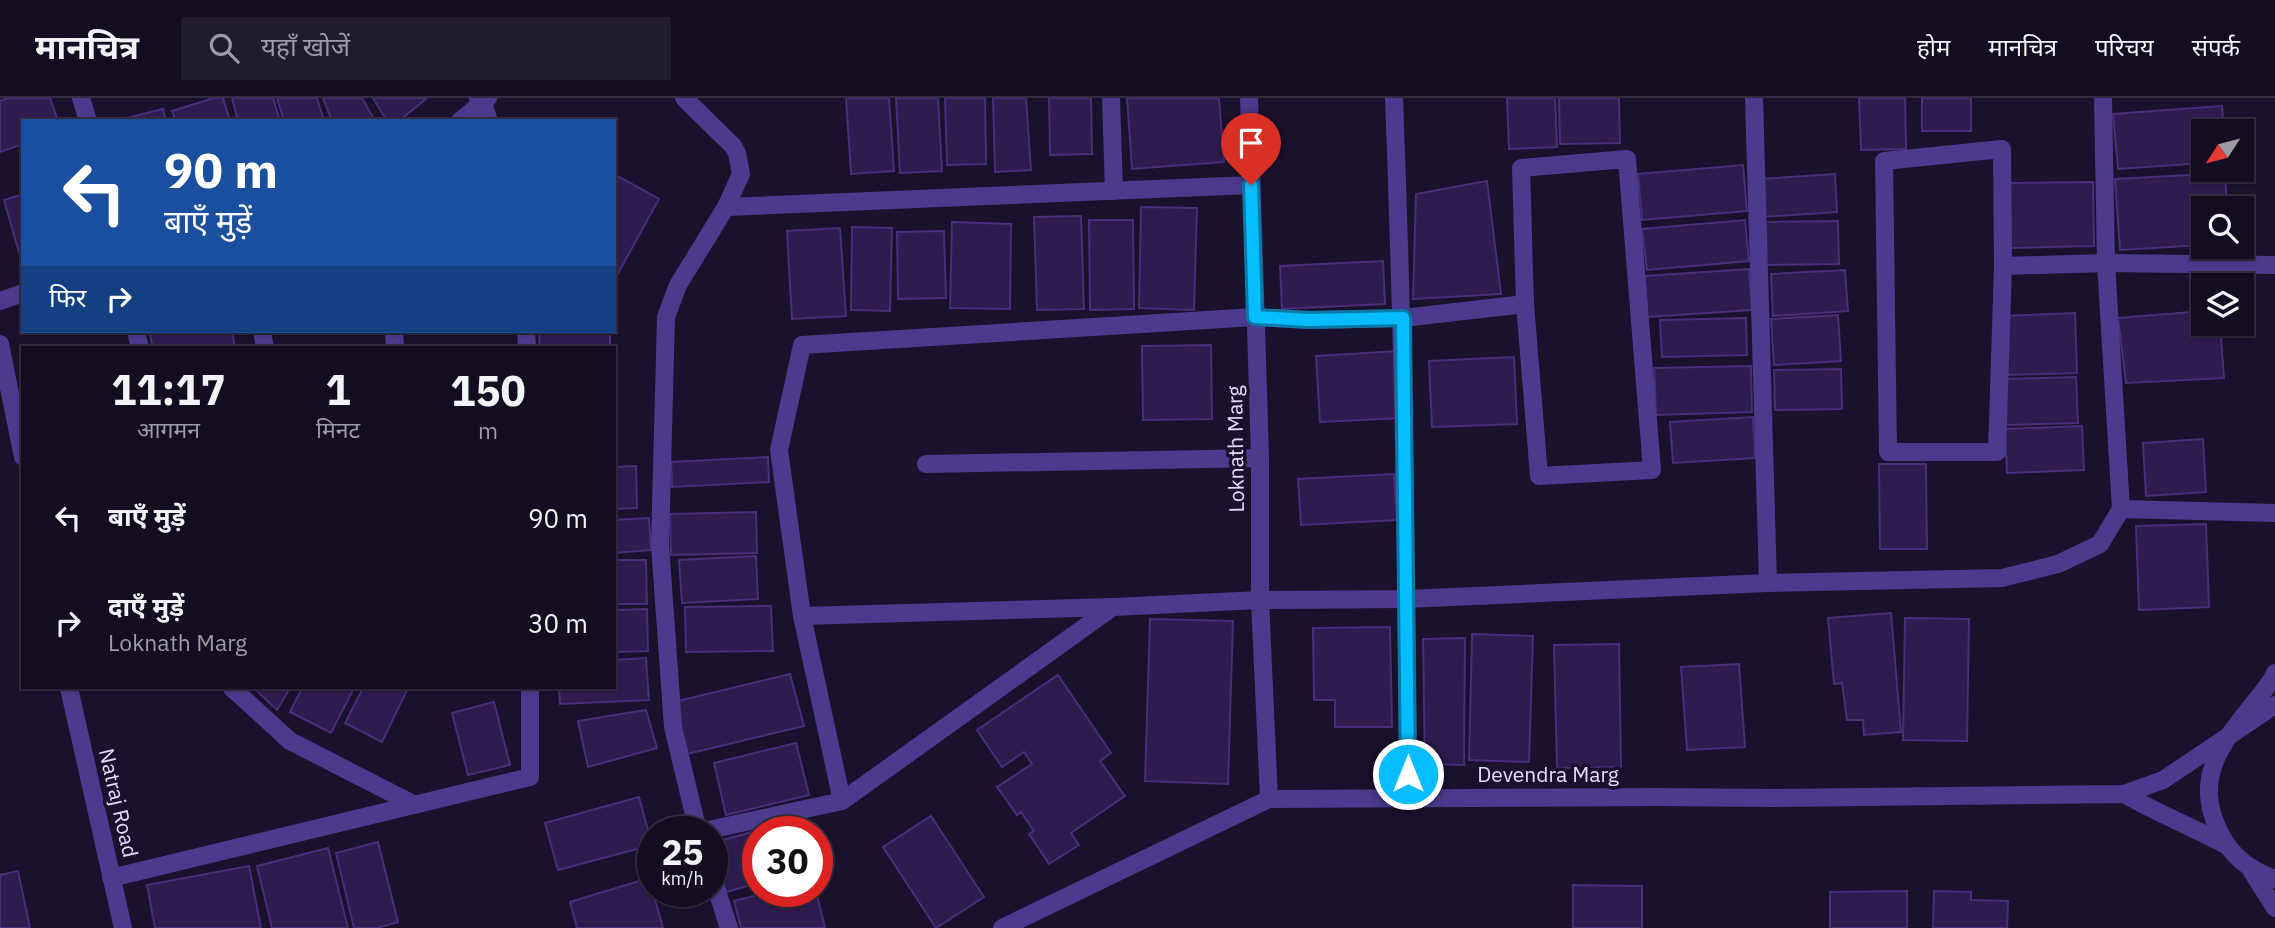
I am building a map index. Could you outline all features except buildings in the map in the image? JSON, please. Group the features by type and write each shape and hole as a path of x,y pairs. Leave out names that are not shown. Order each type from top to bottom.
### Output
{"street":[{"path":"81,98 87,119"},
{"path":"684,98 733,146 741,174 726,207 678,285 666,317 660,545 673,727 694,816"},
{"path":"1111,98 1114,191"},
{"name":"Loknath Marg","path":"1249,98 1260,458 1260,600 1269,800"},
{"path":"1394,98 1403,318 1408,799"},
{"path":"1754,98 1768,583"},
{"path":"802,616 1260,600 1407,599 1768,583 2002,578 2058,564 2100,544 2121,509 2106,263 2103,98"},
{"path":"462,119 483,100 488,119"},
{"path":"2002,149 2003,266 1997,452 1888,452 1884,161 2002,149"},
{"path":"1627,159 1652,470 1539,476 1525,304 1521,169 1627,159"},
{"path":"726,207 1251,185"},
{"path":"2003,266 2106,263 2275,265"},
{"path":"0,300 21,294"},
{"path":"842,801 802,616 779,450 802,345 1255,317 1309,320 1403,318 1525,304"},
{"path":"0,344 21,447"},
{"path":"926,464 1260,458"},
{"path":"2121,509 2275,513"},
{"path":"728,826 842,801 1113,607"},
{"path":"2275,673 2230,733 2215,759 2208,788 2213,818 2226,845 2236,858 2249,868 2275,879"},
{"name":"Natraj Road","path":"69,689 122,928"},
{"path":"233,689 290,741 415,805"},
{"path":"111,878 530,777 530,689"},
{"name":"Devendra Marg","path":"1002,928 1269,800 2124,794 2162,780 2275,705"},
{"path":"2124,794 2155,812 2226,845"},
{"path":"2249,868 2275,908"},
{"path":"722,907 729,928"}],"route":[{"path":"1251,185 1255,317 1309,320 1403,318 1408,774"}]}
